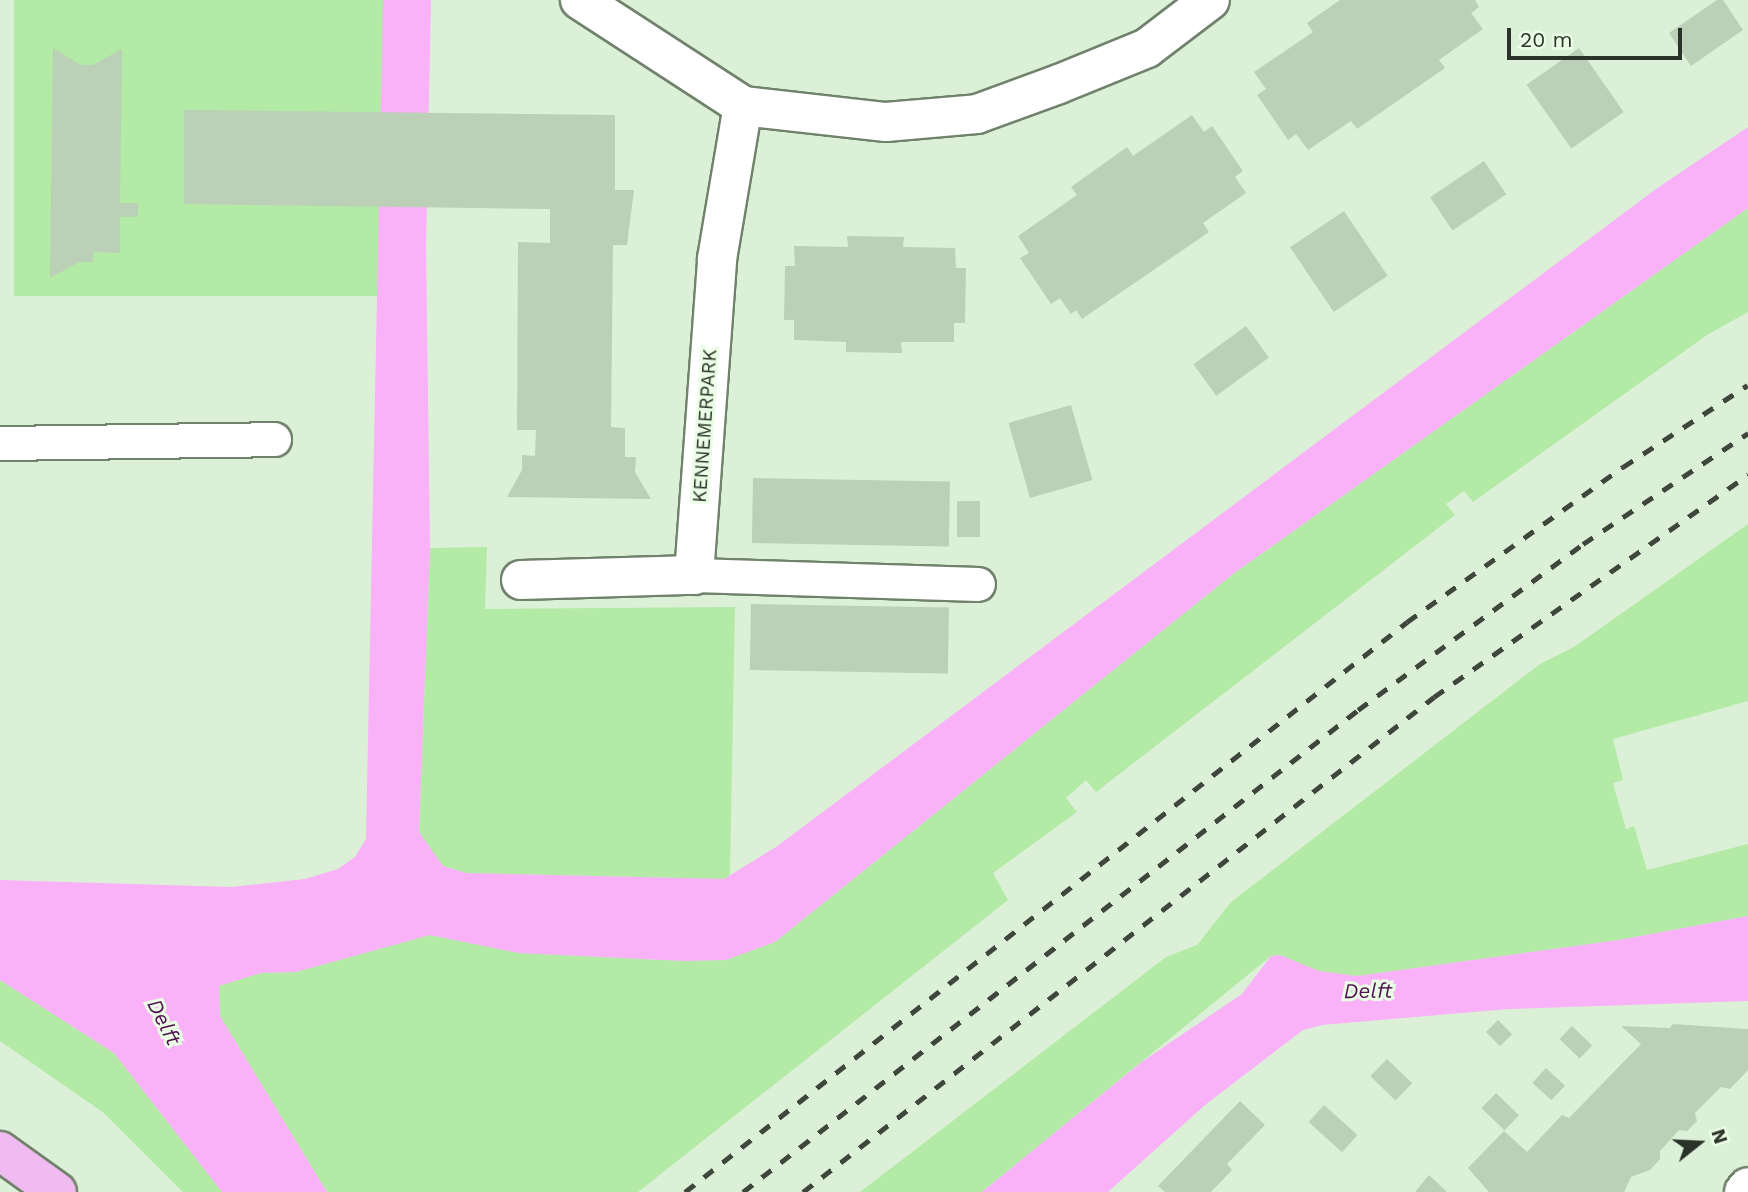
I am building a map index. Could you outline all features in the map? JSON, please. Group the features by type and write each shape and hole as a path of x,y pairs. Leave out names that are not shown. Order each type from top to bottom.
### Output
{"main road":[{"path":"0,1151 57,1192"}],"street":[{"path":"580,0 743,106 886,122 977,114 1147,48 1210,0"},
{"name":"KENNEMERPARK","path":"694,575 717,259 743,106"},
{"path":"521,580 694,575"},
{"path":"1744,1192 1748,1187"}],"lane":[{"path":"0,443 274,439"},
{"path":"694,575 978,584"}],"green space":[{"path":"14,0 383,0 383,296 14,296"},
{"path":"1748,208 1748,312 1707,335 1473,502 1464,491 1446,504 1455,515 1096,792 1086,780 1066,798 1077,812 993,873 1008,900 638,1192 327,1192 220,1016 218,986 261,973 296,972 430,935 520,953 684,961 726,960 775,942 1233,574"},
{"path":"1748,524 1748,701 1613,739 1623,780 1613,783 1626,829 1634,826 1647,870 1748,844 1748,916 1619,940 1357,976 1318,971 1280,955 1271,956 982,1192 860,1192 1166,957 1197,945 1231,902 1540,664 1574,647"},
{"path":"487,547 485,609 735,607 730,875 724,879 466,873 443,866 430,851 419,832 430,548"},
{"path":"0,980 114,1053 222,1192 183,1192 104,1113 0,1041"}],"water":[{"name":"Delft","path":"383,0 431,0 426,245 430,548 419,832 443,866 466,873 724,879 776,847 1656,189 1748,127 1748,208 1233,574 775,942 726,960 684,961 519,953 430,935 296,972 261,973 219,986 220,1016 327,1192 222,1192 114,1053 0,980 0,880 231,887 305,879 338,869 355,857 366,839"},
{"name":"Delft","path":"1748,916 1748,1001 1508,1009 1322,1025 1303,1030 1205,1105 1108,1192 982,1192 1143,1061 1242,994 1271,956 1280,955 1319,971 1357,976 1619,940"}],"building":[{"path":"1340,0 1475,0 1479,7 1471,13 1483,29 1439,60 1445,68 1357,129 1351,121 1308,150 1296,134 1288,140 1257,95 1266,89 1254,72 1313,32 1307,23"},
{"path":"1717,0 1723,0 1743,30 1691,66 1669,33"},
{"path":"53,48 81,65 93,65 122,49 120,203 138,203 138,217 120,217 120,253 93,252 93,262 79,262 50,278"},
{"path":"1579,48 1624,112 1571,149 1527,85"},
{"path":"184,110 615,115 615,190 634,190 627,245 613,245 611,427 625,428 625,457 636,457 635,472 651,499 507,497 522,470 522,455 535,456 536,430 517,430 518,242 550,243 550,209 184,204"},
{"path":"1192,115 1204,132 1212,126 1243,171 1235,177 1246,193 1203,223 1209,232 1082,319 1076,310 1071,314 1060,298 1051,304 1020,258 1029,253 1018,236 1077,195 1071,187 1127,147 1133,156"},
{"path":"1484,161 1506,194 1452,231 1430,197"},
{"path":"1344,211 1388,276 1334,312 1290,247"},
{"path":"847,236 904,237 903,247 955,248 956,268 966,268 965,323 954,323 954,342 901,342 902,353 846,352 846,342 794,340 794,320 784,320 785,266 795,266 794,246 848,247"},
{"path":"1246,326 1269,358 1216,396 1193,364"},
{"path":"1071,405 1092,480 1030,498 1009,423"},
{"path":"753,478 950,481 949,546 752,543"},
{"path":"957,501 980,501 980,537 957,537"},
{"path":"751,604 949,607 948,673 750,670"},
{"path":"1498,1020 1512,1034 1500,1046 1486,1032"},
{"path":"1673,1024 1748,1029 1748,1070 1730,1089 1721,1087 1695,1113 1697,1121 1687,1131 1679,1130 1660,1151 1660,1159 1650,1170 1631,1177 1624,1192 1489,1192 1468,1168 1504,1131 1527,1152 1562,1115 1569,1118 1641,1044 1621,1026 1670,1028"},
{"path":"1572,1026 1592,1045 1580,1058 1559,1039"},
{"path":"1387,1059 1412,1083 1396,1101 1370,1076"},
{"path":"1546,1068 1565,1086 1551,1100 1532,1083"},
{"path":"1496,1093 1519,1115 1504,1130 1481,1108"},
{"path":"1240,1101 1265,1125 1227,1164 1232,1170 1211,1192 1165,1192 1158,1186"},
{"path":"1324,1105 1357,1135 1342,1152 1309,1122"},
{"path":"1429,1175 1447,1192 1415,1192"}],"railway":[{"path":"685,1192 1407,622 1623,467 1748,385"},
{"path":"743,1192 1358,710 1583,544 1748,433"},
{"path":"803,1192 1434,697 1748,475"}]}
